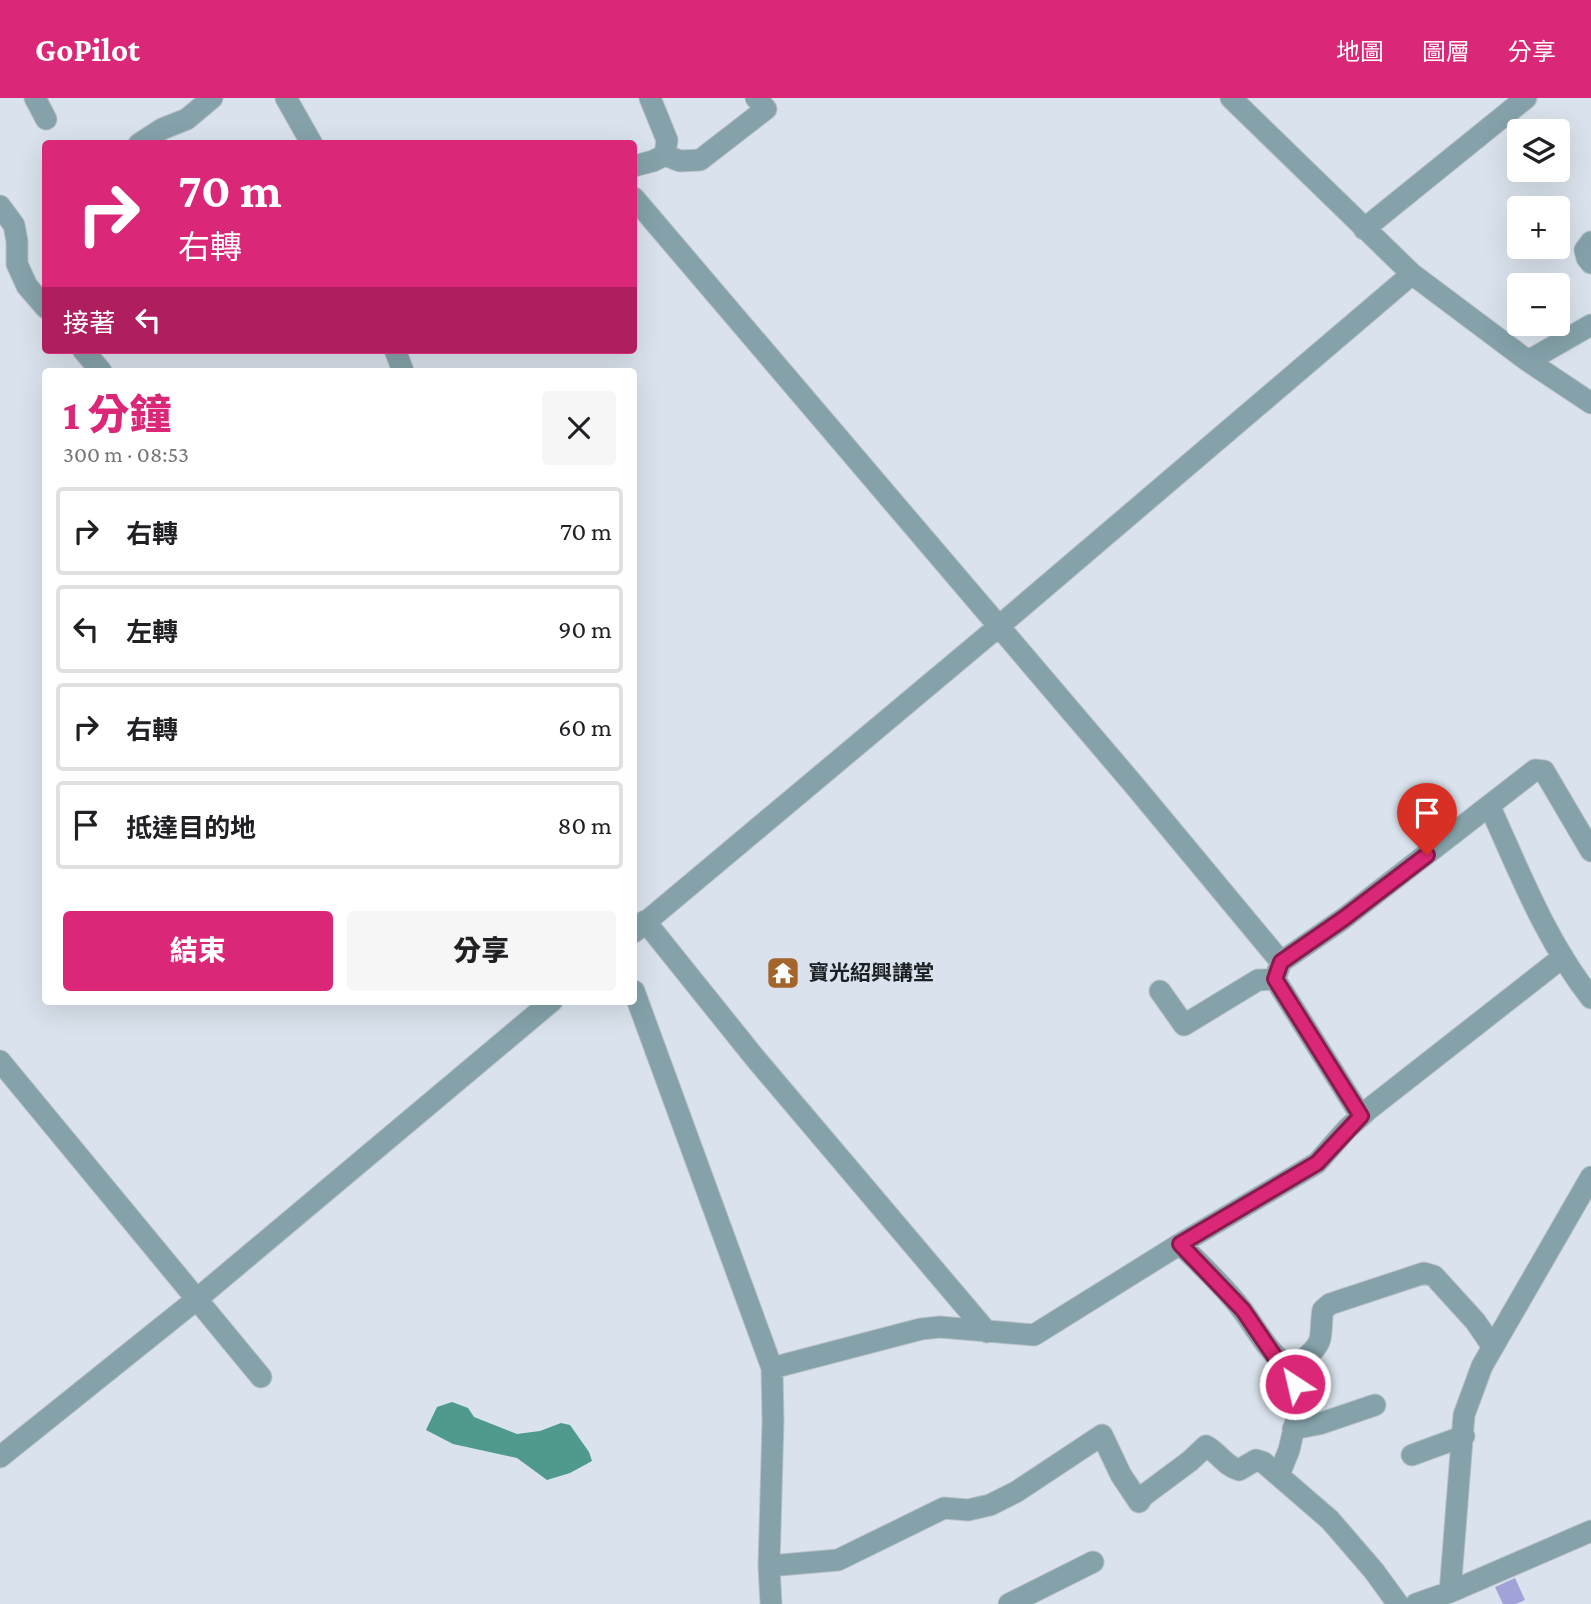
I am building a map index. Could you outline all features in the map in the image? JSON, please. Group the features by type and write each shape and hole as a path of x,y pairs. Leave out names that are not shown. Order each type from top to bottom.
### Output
{"street":[{"path":"35,98 46,120"},
{"path":"145,140 162,129 187,119 212,98"},
{"path":"286,98 310,140"},
{"path":"650,98 667,140 665,155"},
{"path":"637,165 665,155 680,161 700,160 766,109 756,98"},
{"path":"1231,98 1412,274 1528,361 1590,401"},
{"path":"1364,229 1526,98"},
{"path":"637,202 1134,785 1278,970 1361,1116"},
{"path":"0,206 14,225 18,264 27,286 42,303"},
{"path":"1591,242 1585,250 1591,263"},
{"path":"987,1332 755,1058 639,927 998,627 1412,274"},
{"path":"1528,361 1591,325"},
{"path":"86,354 98,368"},
{"path":"1160,991 1184,1025 1278,970 1535,770 1544,771 1591,851"},
{"path":"1490,807 1545,930 1574,978 1591,998"},
{"path":"772,1368 940,1326 1034,1335 1317,1163 1361,1116 1563,957"},
{"path":"637,999 772,1368 769,1566 771,1604"},
{"path":"0,1457 197,1298 547,1005"},
{"path":"0,1061 261,1377"},
{"path":"1450,1592 1464,1415 1471,1394 1493,1347 1586,1201 1591,1177"},
{"path":"1180,1244 1243,1310 1275,1357 1292,1370 1299,1407 1289,1450 1279,1475"},
{"path":"1292,1370 1318,1345 1322,1310 1330,1304 1424,1273 1434,1276 1475,1321 1493,1347"},
{"path":"1293,1429 1319,1424 1375,1405"},
{"path":"769,1566 838,1560 944,1508 968,1510 990,1505 1016,1492 1102,1435 1121,1475 1139,1502 1206,1446 1217,1451 1230,1467 1239,1470 1256,1460 1263,1462 1330,1520 1374,1571 1398,1604"},
{"path":"1412,1455 1464,1436"},
{"path":"1416,1604 1591,1531"},
{"path":"1009,1604 1093,1562"}],"shaded area":[{"path":"452,1402 468,1408 474,1417 517,1434 540,1431 561,1423 570,1425 589,1452 592,1461 570,1473 547,1480 517,1458 453,1444 426,1430 437,1407"}],"building":[{"path":"1515,1578 1525,1600 1516,1604 1503,1604 1495,1587"}],"place":[{"name":"寶光紹興講堂","path":"783,973"}],"route":[{"path":"1295,1384 1292,1370 1275,1357 1243,1310 1180,1244 1317,1163 1361,1116 1275,979 1281,962 1427,855"}]}
